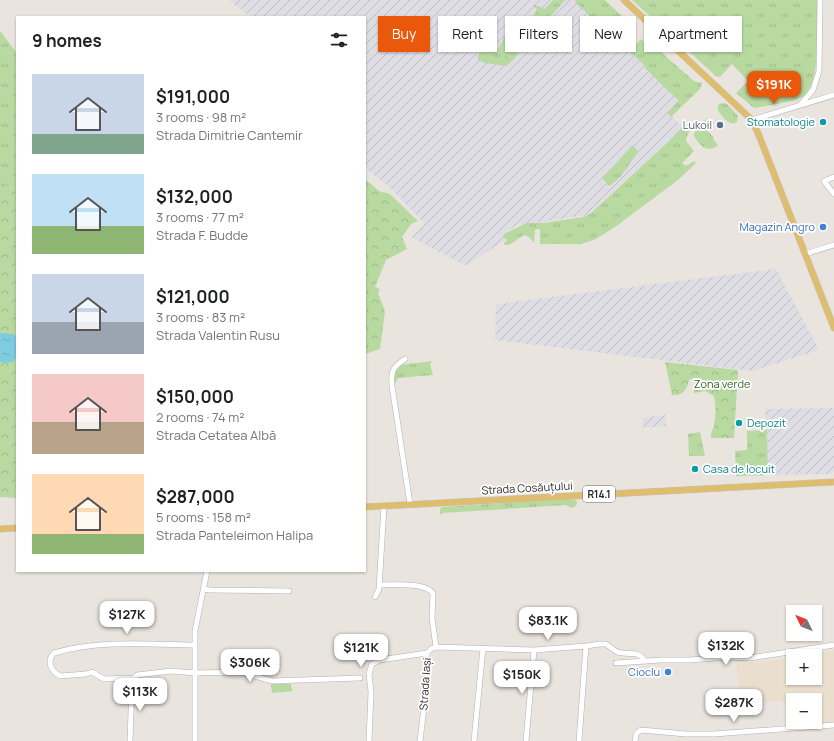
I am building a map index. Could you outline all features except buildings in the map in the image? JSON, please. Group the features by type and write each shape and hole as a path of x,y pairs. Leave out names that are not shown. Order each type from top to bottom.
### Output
{"main road":[{"path":"624,0 752,120 834,328"},
{"name":"Strada Cosăuțului","path":"366,507 834,482"},
{"path":"0,529 16,528"}],"street":[{"path":"802,104 813,90 819,71 820,0"},
{"path":"752,120 834,95"},
{"path":"834,177 824,181 834,194"},
{"path":"805,254 834,245"},
{"path":"405,359 396,365 392,372 392,386 410,504"},
{"path":"376,597 380,585 384,506"},
{"path":"195,741 194,645 196,624 207,572"},
{"path":"204,584 204,589 206,590 289,591"},
{"name":"Strada Iași","path":"380,585 423,586 430,589 433,593 432,618 436,647 432,648 427,653 425,699 420,741"},
{"path":"436,647 534,650 606,644 617,652 642,656 645,661"},
{"path":"194,645 95,645 62,650 54,653 50,659 52,670 60,676 86,674 92,672 104,679 134,678 137,675 183,671 241,672 272,681 360,678"},
{"path":"616,663 728,657 750,658 834,645"},
{"path":"579,741 586,646"},
{"path":"474,741 483,648"},
{"path":"526,741 534,650"},
{"path":"369,741 371,703 369,674 372,664 380,660 427,653"},
{"path":"130,741 132,682 134,678"},
{"path":"635,741 638,731 644,730 686,734 714,734 834,725"}],"shaded area":[{"path":"229,0 582,0 599,16 580,16 580,52 636,51 687,99 671,115 683,128 587,215 517,225 503,234 508,238 466,266 411,237 425,224 388,186 366,169 366,16 250,16"},
{"path":"776,269 819,350 752,371 495,340 496,304"},
{"path":"834,408 834,472 829,474 768,475 765,409"},
{"path":"665,415 666,426 643,428 642,418"},
{"path":"834,650 834,723 822,724 822,693 786,693 786,707 783,701 741,702 736,664 786,658 786,685 822,685 822,652"}],"green space":[{"path":"553,0 565,0 551,16 533,16 537,9 534,7 535,5 545,9"},
{"path":"576,0 605,0 622,16 590,16 575,2"},
{"path":"632,0 818,0 817,53 813,80 808,91 798,99 754,108 736,93 748,81 732,64 720,77 716,76 689,52 742,52 742,16 650,16"},
{"path":"538,6 549,11 545,16 535,16"},
{"path":"0,31 16,52 16,189 9,185 0,189"},
{"path":"505,36 505,52 520,52 511,62 505,66 485,63 477,59 480,52 497,51"},
{"path":"505,38 505,52 517,52 512,58 508,59 502,55 499,48"},
{"path":"641,39 644,42 644,52 661,52 694,81 702,83 700,89 671,117 667,113 679,101 645,68 646,67 630,52 636,52 636,44"},
{"path":"722,103 727,104 738,116 737,122 729,122 718,111 718,105"},
{"path":"707,118 710,122 708,124 710,125 706,129 718,145 711,149 701,145 694,136 695,130"},
{"path":"698,119 699,120 689,132 686,141 694,151 682,163 686,166 694,161 696,163 678,180 615,227 596,239 581,244 540,244 540,229 538,229 535,230 534,243 525,235 511,244 504,245 507,240 503,237 504,234 526,223 544,223 583,217 591,213 683,128"},
{"path":"633,145 638,152 621,176 611,185 608,185 602,178"},
{"path":"366,180 379,191 390,194 418,221 411,224 402,237 407,249 386,260 375,287 380,289 378,293 385,311 380,349 366,354"},
{"path":"9,185 16,189 16,498 0,497 0,189"},
{"path":"433,361 430,364 433,375 398,378 394,386 393,374 399,365"},
{"name":"Zona verde","path":"665,362 738,370 734,438 711,438 715,414 714,396 705,391 694,393 694,378 689,380 686,389 682,393 672,395"},
{"path":"767,430 768,475 736,476 735,451 747,450 747,431"},
{"path":"700,432 705,456 689,456 688,434"},
{"path":"566,499 576,500 577,503 575,507 571,508 566,505 443,513 440,515 440,509 442,507"},
{"path":"290,684 293,691 272,693 271,685"}],"water":[{"path":"0,333 13,334 16,337 16,358 12,362 0,362"}],"place":[{"name":"Stomatologie","path":"823,122"},
{"name":"Lukoil","path":"720,125"},
{"name":"Magazin Angro","path":"823,227"},
{"name":"Depozit","path":"739,423"},
{"name":"Casa de locuit","path":"695,469"},
{"name":"Cioclu","path":"668,672"}]}
